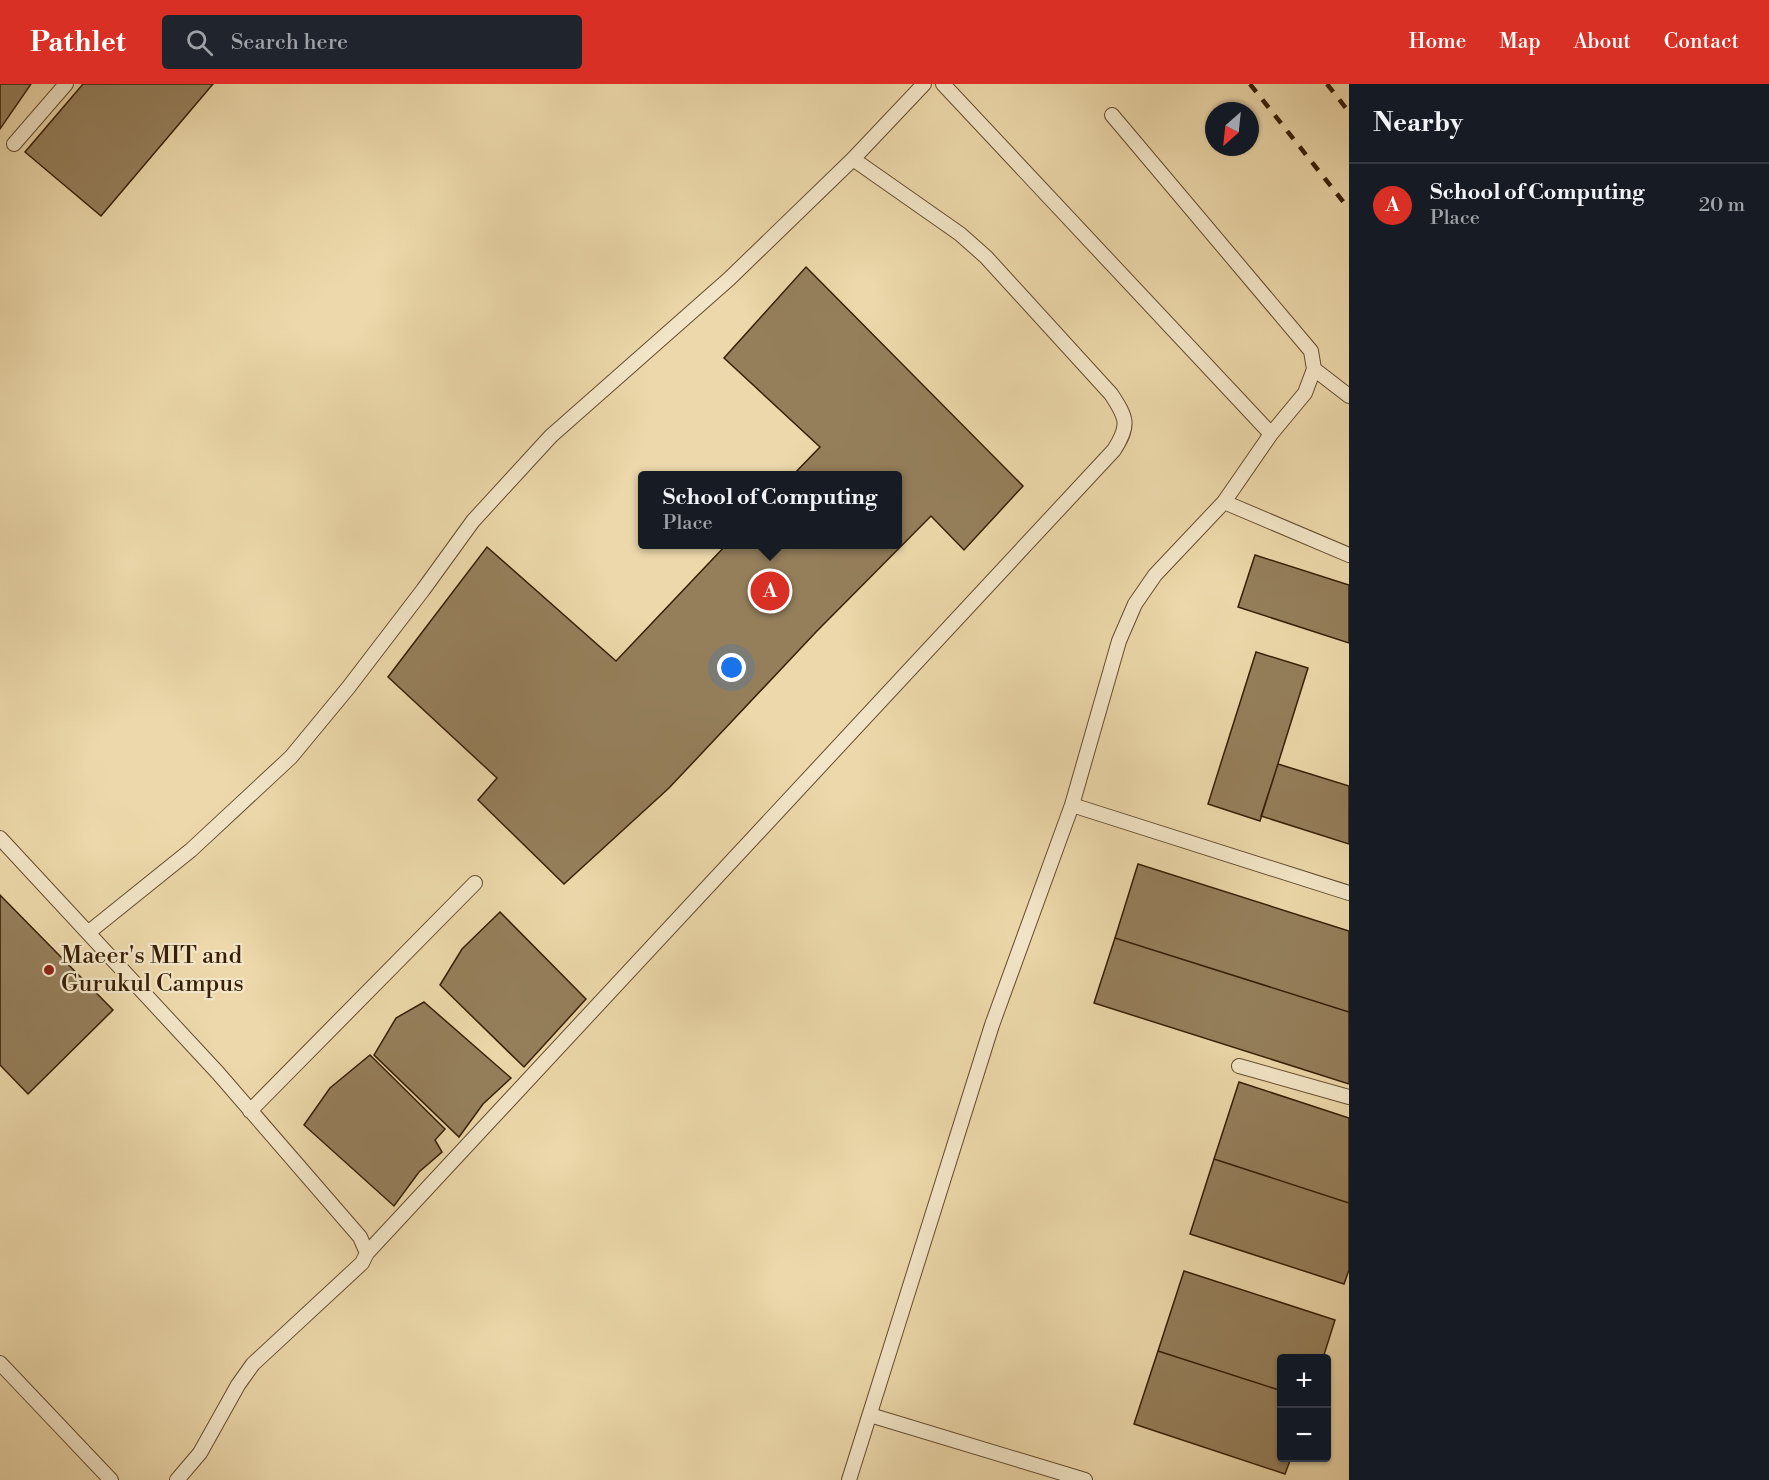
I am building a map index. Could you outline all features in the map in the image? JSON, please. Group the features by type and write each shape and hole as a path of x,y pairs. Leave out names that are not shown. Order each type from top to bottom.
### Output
{"lane":[{"path":"14,144 66,84"},
{"path":"89,932 191,850 291,757 348,688 473,521 551,436 729,279 854,159 924,84"},
{"path":"943,84 1271,434"},
{"path":"849,1480 992,1025 1072,805 1119,641 1135,604 1155,575 1224,502 1271,434 1305,393 1314,369 1311,351 1112,115"},
{"path":"177,1480 200,1453 238,1385 253,1364 362,1263 367,1253 1106,459 1124,434 1124,413 1111,394 986,257 960,234 854,159"},
{"path":"1314,369 1349,396"},
{"path":"1224,502 1349,555"},
{"path":"1072,805 1349,893"},
{"path":"0,838 89,932 250,1111 360,1237 367,1253"},
{"path":"250,1111 476,883"},
{"path":"1239,1066 1349,1096"},
{"path":"0,1363 111,1480"},
{"path":"870,1415 1085,1480"}],"building":[{"path":"0,84 31,84 0,129"},
{"path":"83,84 213,84 101,216 25,152"},
{"path":"806,267 1023,486 964,550 931,516 902,545 902,471 797,471 820,447 724,358"},
{"path":"487,547 616,661 722,549 898,549 816,632 669,788 564,884 478,800 497,778 388,677"},
{"path":"1255,555 1349,585 1349,643 1238,607"},
{"path":"1256,652 1308,668 1260,821 1208,804"},
{"path":"1278,764 1349,786 1349,844 1261,816"},
{"path":"1138,864 1349,931 1349,1012 1115,938"},
{"path":"0,895 113,1010 28,1094 0,1065"},
{"path":"500,912 586,999 524,1067 440,985 462,949"},
{"path":"1115,938 1349,1012 1349,1084 1094,1003"},
{"path":"424,1002 511,1078 483,1104 459,1137 374,1055 396,1018"},
{"path":"370,1055 445,1129 435,1140 442,1152 419,1172 394,1206 304,1125 330,1088"},
{"path":"1239,1082 1349,1118 1349,1203 1214,1159"},
{"path":"1214,1159 1349,1203 1349,1270 1344,1284 1190,1234"},
{"path":"1184,1271 1335,1320 1324,1354 1277,1354 1277,1389 1158,1351"},
{"path":"1158,1351 1277,1389 1277,1462 1290,1462 1285,1474 1134,1424"}],"railway":[{"path":"1250,84 1349,209"},
{"path":"1327,84 1349,112"}],"place":[{"name":"School of Computing","path":"770,591"},
{"name":"Maeer's MIT and Gurukul Campus","path":"49,970"}]}
